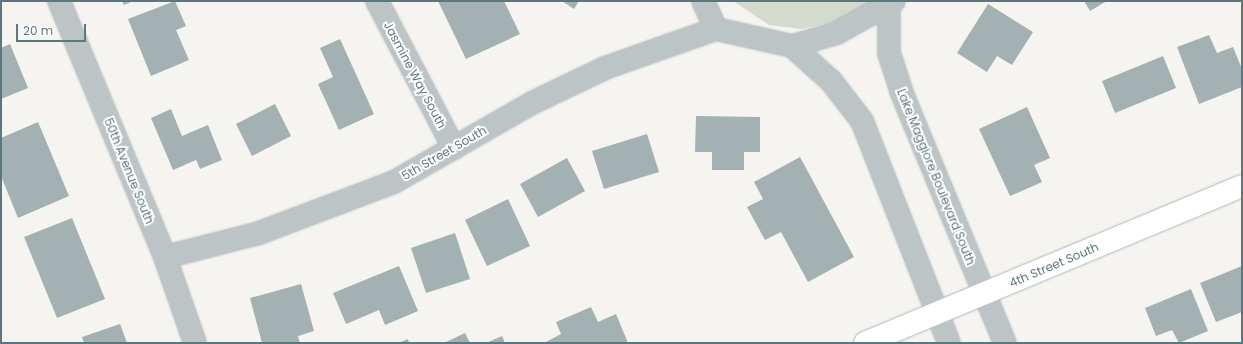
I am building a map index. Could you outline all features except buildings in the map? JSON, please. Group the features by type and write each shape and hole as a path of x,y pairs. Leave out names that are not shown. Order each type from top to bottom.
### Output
{"street":[{"name":"50th Avenue South","path":"59,1 165,257 195,343"},
{"name":"Jasmine Way South","path":"376,1 454,148"},
{"path":"703,1 716,29"},
{"name":"Lake Maggiore Boulevard South","path":"716,29 792,46 837,33 892,4"},
{"name":"Lake Maggiore Boulevard South","path":"892,4 889,53 983,294 1005,343"},
{"name":"5th Street South","path":"165,257 259,233 394,182 532,103 605,68 716,29"},
{"name":"Lake Maggiore Boulevard South","path":"792,46 831,81 862,122 949,343"},
{"name":"4th Street South","path":"865,343 1242,186"}],"shaded area":[{"path":"733,1 872,1 839,21 801,29 769,25"}]}
